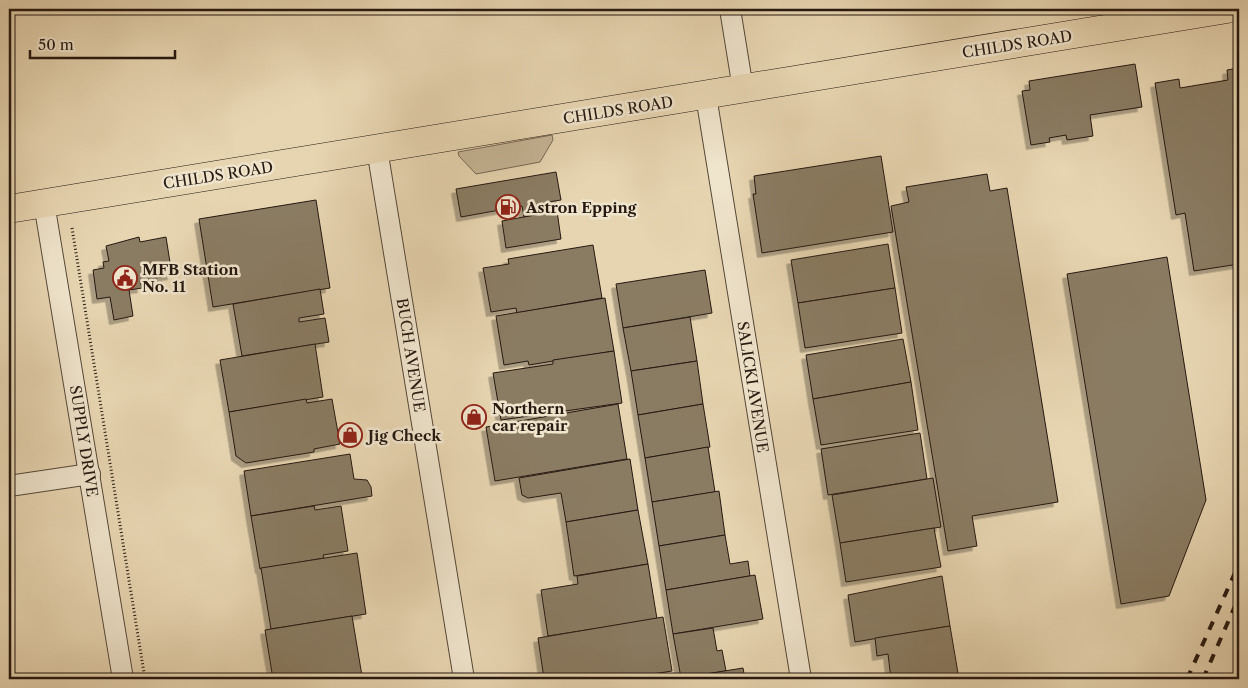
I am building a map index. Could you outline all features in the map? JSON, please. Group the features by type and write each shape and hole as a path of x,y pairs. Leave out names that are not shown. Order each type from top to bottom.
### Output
{"main road":[{"name":"CHILDS ROAD","path":"9,209 1227,9"}],"street":[{"path":"730,9 743,89"},
{"name":"SALICKI AVENUE","path":"706,96 801,679"},
{"name":"BUCH AVENUE","path":"377,149 464,679"},
{"name":"SUPPLY DRIVE","path":"44,203 90,474 122,679"},
{"path":"9,486 90,474"}],"path":[{"path":"72,228 145,679"}],"shaded area":[{"path":"552,135 553,140 540,162 476,174 459,156 458,152"}],"building":[{"path":"1135,64 1142,107 1090,115 1093,136 1067,140 1066,135 1049,138 1050,142 1031,145 1022,91 1030,90 1029,81"},
{"path":"1239,68 1239,264 1194,271 1185,213 1176,215 1155,83 1179,79 1180,88 1228,80 1227,70"},
{"path":"881,156 893,232 762,253 753,194 756,194 754,176"},
{"path":"556,172 561,200 548,202 550,213 524,217 522,206 461,217 456,189"},
{"path":"987,174 990,191 1007,188 1058,502 972,516 977,546 948,551 891,206 909,202 906,187"},
{"path":"316,200 330,288 213,307 199,219"},
{"path":"557,211 561,239 506,248 502,221"},
{"name":"MFB Station No. 11","path":"139,237 140,242 166,237 172,275 140,281 142,288 129,290 133,316 114,320 110,297 97,299 93,270 104,268 103,262 109,261 106,246"},
{"path":"888,244 895,288 798,303 791,260"},
{"path":"593,245 602,298 517,313 516,308 491,312 483,268 509,264 508,259"},
{"path":"1167,257 1206,500 1169,596 1121,604 1067,274"},
{"path":"705,270 712,313 623,328 616,284"},
{"path":"895,288 902,333 805,348 798,303"},
{"path":"320,289 324,314 299,318 299,322 325,318 329,342 242,356 233,304"},
{"path":"605,298 614,351 529,365 528,361 504,365 496,316"},
{"path":"690,317 697,361 631,371 623,328"},
{"path":"903,339 911,382 813,399 806,355"},
{"path":"315,344 323,397 229,412 220,360"},
{"path":"614,351 622,403 501,420 493,373 553,364 553,360"},
{"path":"697,361 703,404 638,415 631,371"},
{"path":"911,382 918,430 821,445 813,399"},
{"path":"306,399 307,403 332,399 340,444 314,449 314,452 246,463 236,456 229,412"},
{"path":"618,404 627,459 495,481 486,427"},
{"path":"703,404 710,447 645,458 638,415"},
{"path":"920,433 927,479 828,495 821,449"},
{"path":"708,447 715,492 652,502 645,458"},
{"path":"350,454 354,479 367,480 371,487 372,496 251,516 244,471"},
{"path":"630,459 638,510 566,522 561,493 528,498 522,495 519,478"},
{"path":"933,478 941,527 840,543 832,495"},
{"path":"719,491 725,535 659,546 652,502"},
{"path":"314,506 315,510 341,506 348,551 323,555 324,558 260,569 251,516"},
{"path":"638,510 648,564 574,576 566,522"},
{"path":"934,528 941,567 846,582 840,543"},
{"path":"725,535 730,564 748,561 750,576 666,590 659,546"},
{"path":"357,553 366,614 271,629 261,568"},
{"path":"648,564 657,619 548,636 541,590 578,584 577,576"},
{"path":"755,575 763,619 673,634 666,590"},
{"path":"942,576 950,626 855,642 848,595"},
{"path":"352,616 362,676 343,679 273,679 265,630"},
{"path":"663,617 672,671 620,679 544,679 538,638"},
{"path":"950,626 959,679 891,679 888,654 877,656 875,638"},
{"path":"713,628 717,651 722,650 726,671 681,678 673,634"},
{"path":"743,668 745,679 681,679 681,678"},
{"path":"370,675 371,679 343,679 362,676"},
{"path":"666,675 666,679 641,679"}],"railway":[{"path":"1187,679 1239,564"},
{"path":"1203,679 1239,597"}],"place":[{"name":"Astron Epping","path":"508,207"},
{"name":"MFB Station No. 11","path":"125,278"},
{"name":"Northern car repair","path":"474,417"},
{"name":"Jig Check","path":"350,435"}]}
